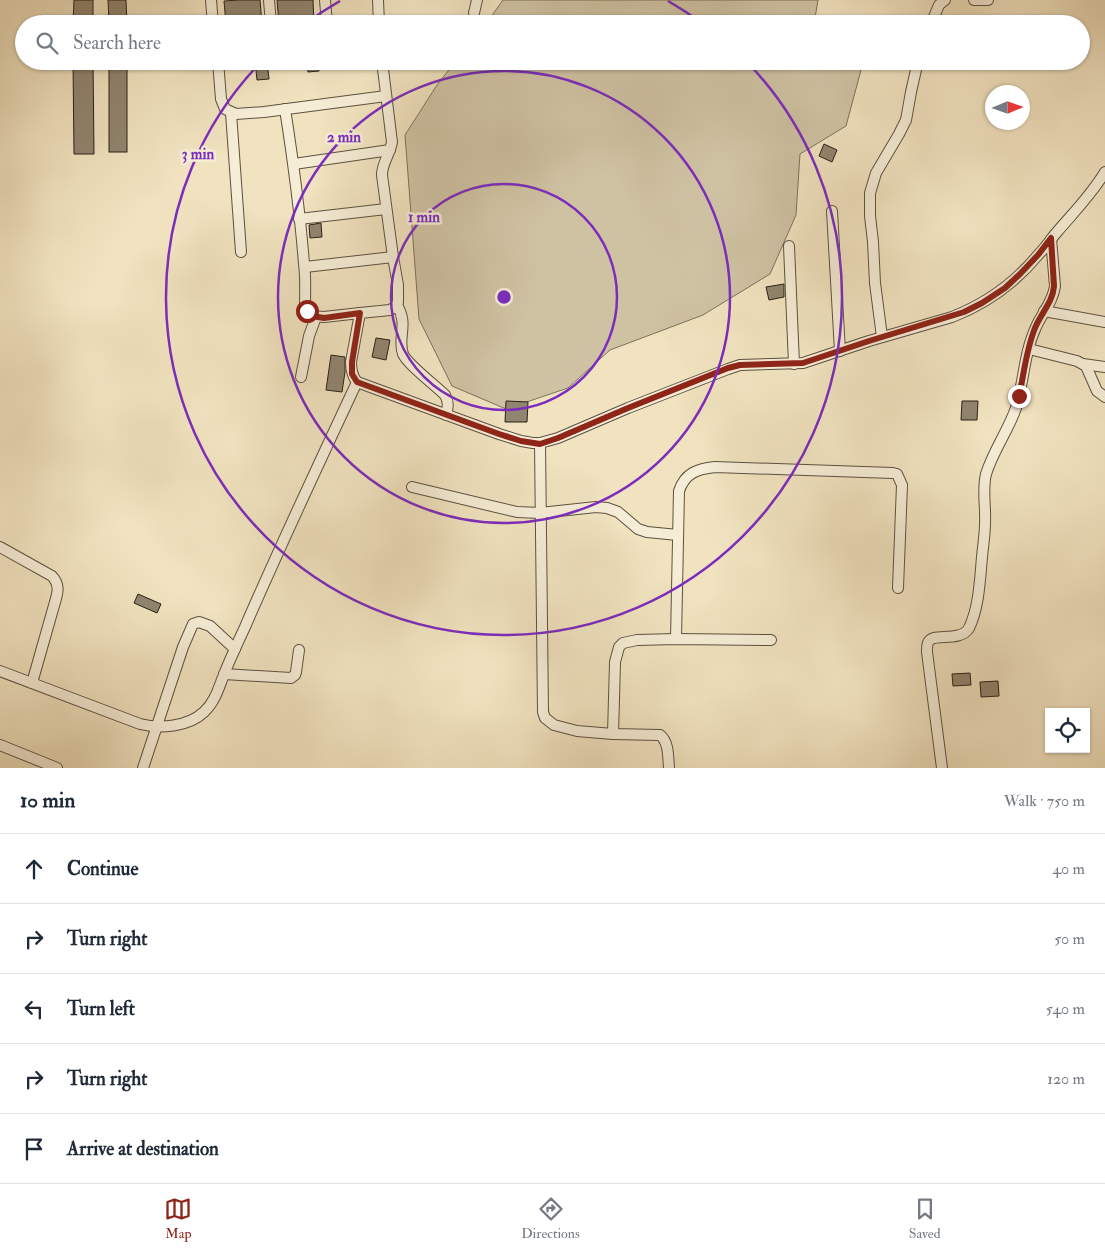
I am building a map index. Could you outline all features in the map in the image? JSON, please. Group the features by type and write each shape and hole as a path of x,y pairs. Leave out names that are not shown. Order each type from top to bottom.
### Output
{"street":[{"path":"211,0 213,15"},
{"path":"269,0 270,15"},
{"path":"325,0 326,15"},
{"path":"378,0 379,15"},
{"path":"474,13 477,0"},
{"path":"935,15 945,0"},
{"path":"974,0 988,0"},
{"path":"219,70 221,99 225,109 236,114 386,96"},
{"path":"285,108 294,164 308,314 324,318 390,310 396,307 399,293 382,169 392,142 383,70"},
{"path":"882,337 875,283 870,193 876,173 906,120 916,70"},
{"path":"231,113 241,252"},
{"path":"294,164 390,150"},
{"path":"360,313 352,362 352,374 357,382 499,434 521,441 540,444 728,368 740,365 808,362 964,312 1005,288 1020,274 1038,255 1105,172"},
{"path":"300,219 386,209"},
{"path":"832,212 840,351"},
{"path":"942,768 927,646 930,639 964,634 970,626 981,574 985,524 985,479 1015,411 1025,364 1036,326 1054,293 1051,238"},
{"path":"789,246 794,364"},
{"path":"305,267 393,257"},
{"path":"397,305 403,318 402,352 408,361 445,395 448,400 446,415"},
{"path":"1044,311 1105,322"},
{"path":"301,377 316,317"},
{"path":"1029,349 1078,361 1086,366 1097,391 1105,397"},
{"path":"1082,364 1105,367"},
{"path":"0,672 140,724 156,727 174,725 198,717 212,704 304,494 357,382"},
{"path":"540,444 543,712 545,718 554,725 576,731 660,735 666,744 669,768"},
{"path":"676,639 679,491 687,476 704,468 898,474 902,485 898,588"},
{"path":"412,487 517,512 540,513 596,507 607,508 618,512 638,529 647,532 678,535"},
{"path":"0,548 52,576 57,584 58,593 32,683"},
{"path":"142,768 183,647 193,624 199,622 210,626 235,649"},
{"path":"613,734 615,662 619,647 623,643 629,641 676,639 771,640"},
{"path":"224,674 291,678 296,672 299,650"},
{"path":"0,746 57,768"}],"shaded area":[{"path":"503,0 818,0 816,15 492,15"},
{"path":"449,70 861,70 846,126 800,154 796,215 770,274 703,315 610,350 568,388 506,409 452,386 419,319 405,135"}],"building":[{"path":"74,0 93,0 93,15 73,15"},
{"path":"108,0 126,0 127,15 109,15"},
{"path":"260,0 261,15 225,15 224,1"},
{"path":"277,0 313,0 314,15 278,15"},
{"path":"73,70 93,70 94,154 74,154"},
{"path":"109,70 127,70 127,152 109,152"},
{"path":"256,70 268,70 269,79 257,80"},
{"path":"308,70 319,70 319,71 308,72"},
{"path":"824,144 837,150 832,162 819,156"},
{"path":"321,223 322,237 310,238 309,225"},
{"path":"784,284 784,297 769,300 766,287"},
{"path":"376,338 390,340 386,360 372,357"},
{"path":"331,355 345,357 342,392 326,390"},
{"path":"506,401 528,402 527,422 505,422"},
{"path":"962,401 978,401 977,420 961,420"},
{"path":"138,594 161,604 157,613 134,603"},
{"path":"970,673 971,685 953,686 952,674"},
{"path":"998,681 999,696 981,697 980,682"}],"route":[{"path":"307,311 312,316 324,318 360,313 351,370 357,382 499,434 521,441 540,444 728,368 740,365 803,363 869,341 952,317 982,303 1005,288 1038,255 1051,238 1054,293 1031,339 1019,396"}]}
